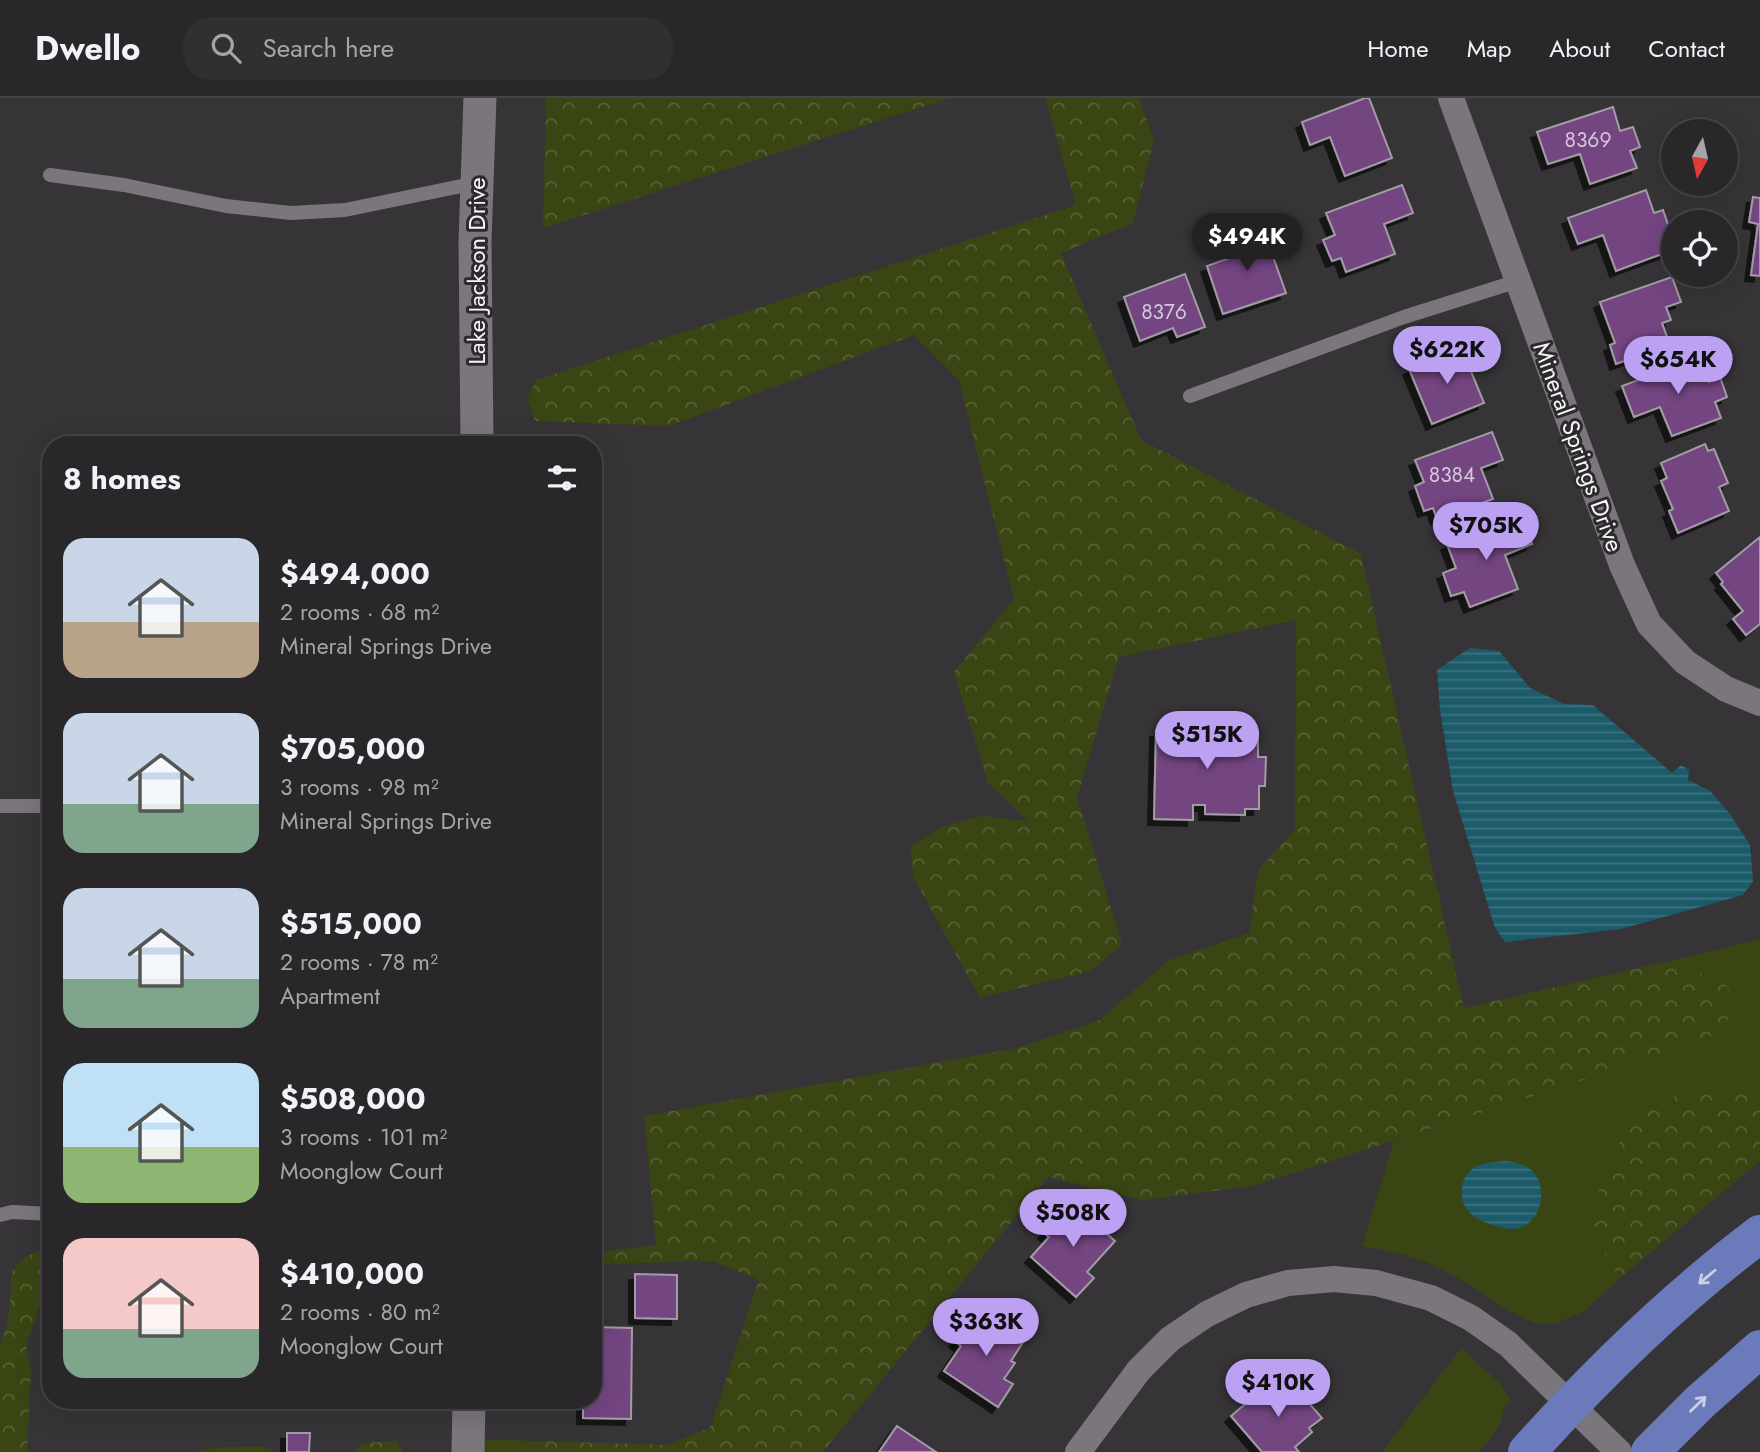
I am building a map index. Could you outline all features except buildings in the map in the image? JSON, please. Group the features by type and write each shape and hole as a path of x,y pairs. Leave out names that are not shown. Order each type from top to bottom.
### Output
{"highway":[{"path":"1527,1452 1570,1404 1656,1321 1760,1234"},
{"path":"1650,1452 1700,1402 1760,1349"}],"street":[{"name":"Lake Jackson Drive","path":"477,436 475,242 480,98"},
{"name":"Mineral Springs Drive","path":"1451,98 1622,565 1649,624 1685,662 1726,689 1760,703"},
{"path":"1078,1452 1139,1370 1171,1339 1207,1314 1246,1295 1289,1283 1334,1279 1376,1283 1431,1298 1471,1318 1508,1344 1619,1452"},
{"path":"468,1452 469,1409"}],"lane":[{"path":"50,174 124,185 226,206 291,212 345,210 476,183"},
{"path":"1190,397 1404,317 1518,281"},
{"path":"0,806 42,806"},
{"path":"0,1215 12,1212 42,1214"}],"green space":[{"path":"546,98 950,98 543,228"},
{"path":"1045,98 1139,98 1154,140 1133,223 1061,253 1141,440 1361,554 1464,1008 1665,962 1723,980 1735,1000 1725,1028 1696,1044 1253,1186 1142,1200 1048,1177 823,1452 535,1452 534,1441 666,1445 710,1428 759,1280 712,1261 602,1264 602,1252 656,1245 644,1116 1017,1048 1100,1020 1169,960 1249,933 1258,871 1295,829 1296,620 1119,657 1077,797 1122,944 1091,971 980,998 914,878 910,847 941,827 983,816 1028,821 988,783 954,672 1014,599 959,380 914,335 669,426 535,421 527,399 536,380 1076,205"},
{"path":"1760,939 1760,1095 1746,1087 1586,1221 1619,1279 1585,1311 1554,1324 1534,1323 1427,1262 1362,1246 1394,1141 1696,1044 1723,980 1665,962"},
{"path":"1746,1087 1760,1095 1760,1161 1619,1279 1586,1221 1632,1114 1695,1088"},
{"path":"42,1249 42,1290 37,1315 26,1344 31,1373 27,1452 0,1452 0,1347 8,1322 12,1272 23,1258"},
{"path":"1461,1348 1500,1383 1511,1402 1504,1406 1499,1426 1492,1436 1479,1452 1382,1452"},
{"path":"483,1439 534,1441 535,1452 483,1452"},
{"path":"397,1441 403,1452 353,1452 363,1443"},
{"path":"259,1446 271,1449 272,1452 194,1452 212,1448"}],"water":[{"path":"1470,648 1499,651 1530,688 1564,704 1593,705 1672,773 1681,765 1689,770 1688,780 1710,791 1730,814 1750,845 1753,881 1743,895 1621,929 1505,942 1495,928 1453,791 1440,710 1437,670"},
{"path":"1507,1161 1531,1170 1540,1185 1538,1211 1527,1224 1516,1229 1493,1225 1475,1217 1466,1208 1462,1195 1464,1180 1472,1169 1484,1164"}]}
